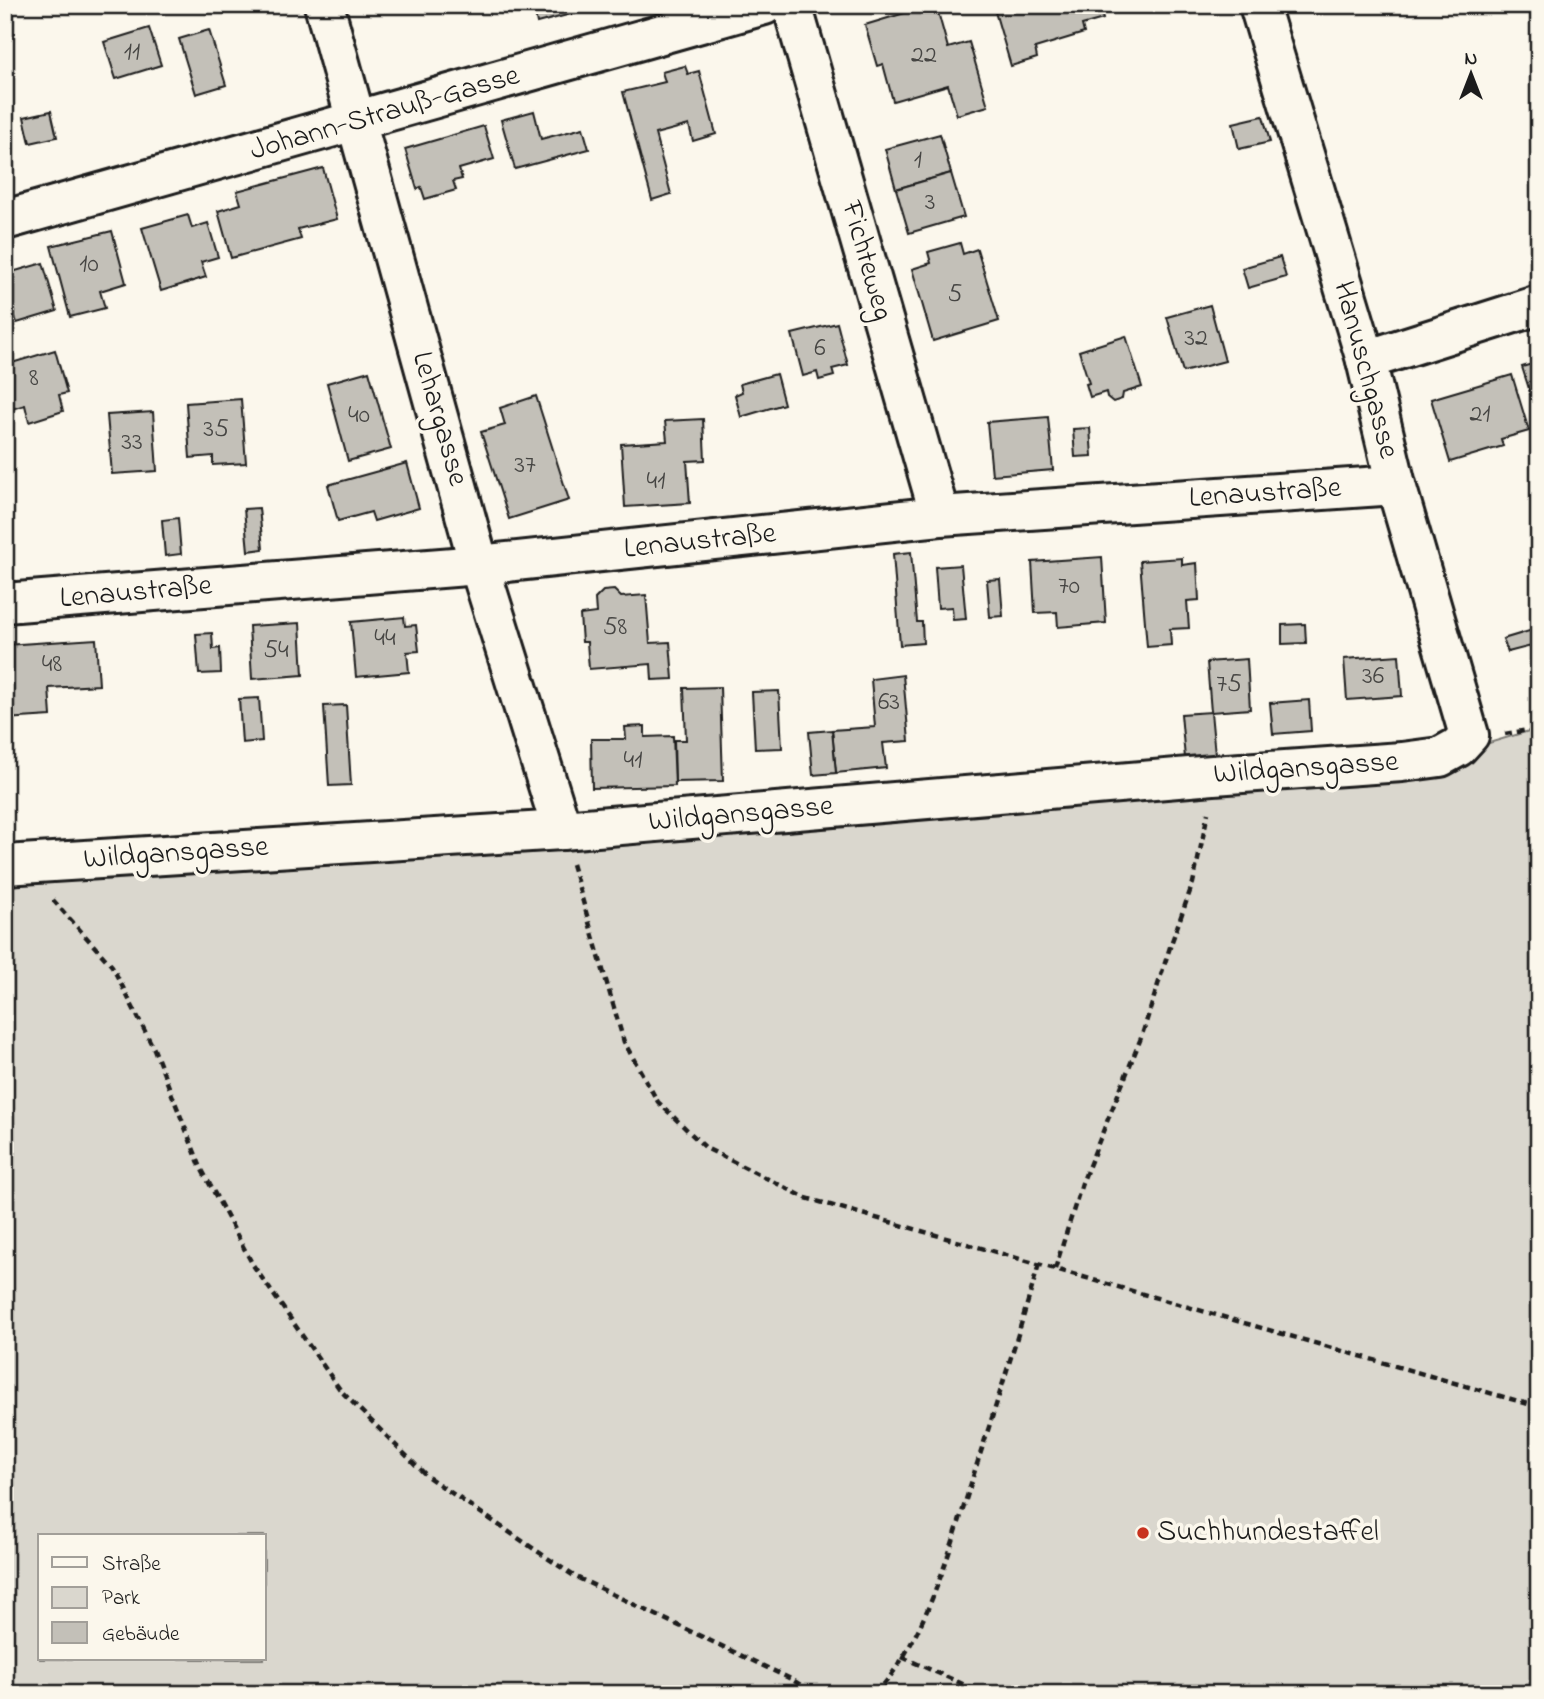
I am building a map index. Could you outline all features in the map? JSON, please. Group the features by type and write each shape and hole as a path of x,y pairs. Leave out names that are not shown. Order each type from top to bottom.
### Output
{"street":[{"name":"Lehargasse","path":"324,5 480,565 562,830"},
{"name":"Johann-Strauß-Gasse","path":"5,220 764,5"},
{"name":"Fichteweg","path":"792,5 940,516"},
{"name":"Hanuschgasse","path":"1259,5 1366,360 1395,485 1469,735"},
{"path":"1366,360 1539,305"},
{"name":"Lenaustraße","path":"5,603 480,565 940,516 1395,485"},
{"name":"Wildgansgasse","path":"5,865 562,830 1213,775 1402,762 1440,757 1458,747 1469,735"}],"path":[{"path":"1055,1269 1082,1183 1141,1038 1193,883 1204,838 1213,775"},
{"path":"562,830 624,1041 658,1101 706,1148 807,1198 1539,1407"},
{"path":"48,897 59,904 112,966 154,1049 201,1168 253,1265 341,1391 428,1477 574,1576 791,1679 815,1694"},
{"path":"875,1694 902,1657 925,1613 947,1561 1039,1264"},
{"path":"902,1657 985,1694"}],"green space":[{"path":"1539,728 1539,1694 5,1694 5,854 1469,749"}],"building":[{"path":"533,5 589,5 590,9 537,23"},
{"path":"936,5 948,48 969,42 988,106 957,115 948,85 893,101 883,64 877,66 865,25"},
{"path":"993,5 1099,5 1103,19 1082,25 1084,33 1035,48 1037,58 1011,66"},
{"path":"149,28 161,65 116,79 104,42"},
{"path":"209,30 226,85 196,94 179,39"},
{"path":"685,66 688,74 699,71 716,134 693,141 689,125 655,134 671,194 652,200 623,92 665,82 662,72"},
{"path":"51,111 57,137 30,143 24,117"},
{"path":"534,111 541,139 583,128 589,149 515,169 501,120"},
{"path":"1263,116 1270,142 1239,149 1233,123"},
{"path":"484,126 494,159 459,169 462,179 453,181 456,190 425,199 421,187 417,189 405,149"},
{"path":"940,134 951,173 896,189 885,149"},
{"path":"323,168 337,219 298,229 301,239 231,258 218,211 241,204 237,191"},
{"path":"951,173 964,217 909,233 896,189"},
{"path":"188,215 192,228 208,223 218,257 201,262 206,277 161,291 142,228"},
{"path":"112,231 126,283 100,291 105,308 70,317 51,246"},
{"path":"960,243 963,254 977,249 999,321 933,341 912,269 931,263 928,252"},
{"path":"1280,257 1286,277 1248,288 1242,268"},
{"path":"43,263 57,311 17,323 5,274"},
{"path":"1210,305 1225,361 1183,372 1167,317"},
{"path":"837,323 848,365 832,369 834,376 819,380 817,372 803,376 792,334"},
{"path":"1126,336 1142,387 1123,393 1122,399 1113,402 1106,392 1090,397 1086,384 1089,383 1079,351"},
{"path":"55,350 67,393 59,395 63,411 29,422 25,405 5,411 5,365"},
{"path":"1539,362 1539,420 1522,367"},
{"path":"369,371 391,449 348,461 327,383"},
{"path":"776,374 784,404 741,417 735,395 742,392 740,384"},
{"path":"1512,375 1529,431 1501,439 1503,446 1450,462 1431,399"},
{"path":"536,396 569,500 509,519 481,432 505,425 500,408"},
{"path":"241,399 246,463 213,465 213,456 190,458 186,403"},
{"path":"153,412 157,471 112,474 107,415"},
{"path":"1048,417 1053,470 992,475 987,422"},
{"path":"703,419 705,460 687,461 690,503 625,507 621,444 667,441 665,421"},
{"path":"1090,428 1092,456 1075,457 1073,429"},
{"path":"407,463 419,508 374,521 371,512 338,521 328,485"},
{"path":"259,508 263,549 248,551 244,509"},
{"path":"178,518 181,554 165,556 162,520"},
{"path":"911,552 917,622 922,622 923,643 900,645 893,554"},
{"path":"1102,557 1106,623 1058,627 1057,612 1035,613 1032,562"},
{"path":"1182,558 1182,565 1197,563 1199,600 1187,601 1189,628 1170,629 1171,645 1147,647 1140,561"},
{"path":"961,565 966,619 953,620 952,607 938,608 935,567"},
{"path":"1000,579 1003,616 990,617 987,580"},
{"path":"614,590 621,597 646,595 650,643 670,642 673,679 652,680 651,664 589,669 587,642 582,642 580,615 596,613 595,599 603,591"},
{"path":"404,617 405,626 416,625 419,651 407,652 409,672 356,677 351,622"},
{"path":"300,623 303,675 252,679 249,626"},
{"path":"1305,624 1306,643 1282,644 1282,625"},
{"path":"1536,629 1539,644 1508,652 1503,639"},
{"path":"212,633 213,649 220,648 221,673 199,674 196,634"},
{"path":"96,639 99,685 49,688 51,716 5,719 5,645"},
{"path":"1399,655 1402,696 1347,700 1344,659"},
{"path":"1247,659 1250,709 1211,712 1207,662"},
{"path":"903,675 909,741 883,743 886,768 836,773 832,730 875,727 871,679"},
{"path":"720,687 723,781 675,782 674,740 686,740 684,688"},
{"path":"779,691 782,748 755,749 752,692"},
{"path":"259,698 262,741 242,743 239,699"},
{"path":"1309,700 1311,731 1273,734 1270,703"},
{"path":"346,705 351,785 329,786 324,706"},
{"path":"1211,712 1215,755 1185,758 1181,714"},
{"path":"645,726 645,737 673,736 675,786 592,788 591,739 626,739 625,727"},
{"path":"832,730 836,773 813,775 809,732"}],"place":[{"name":"Suchhundestaffel","path":"1143,1533"}]}
